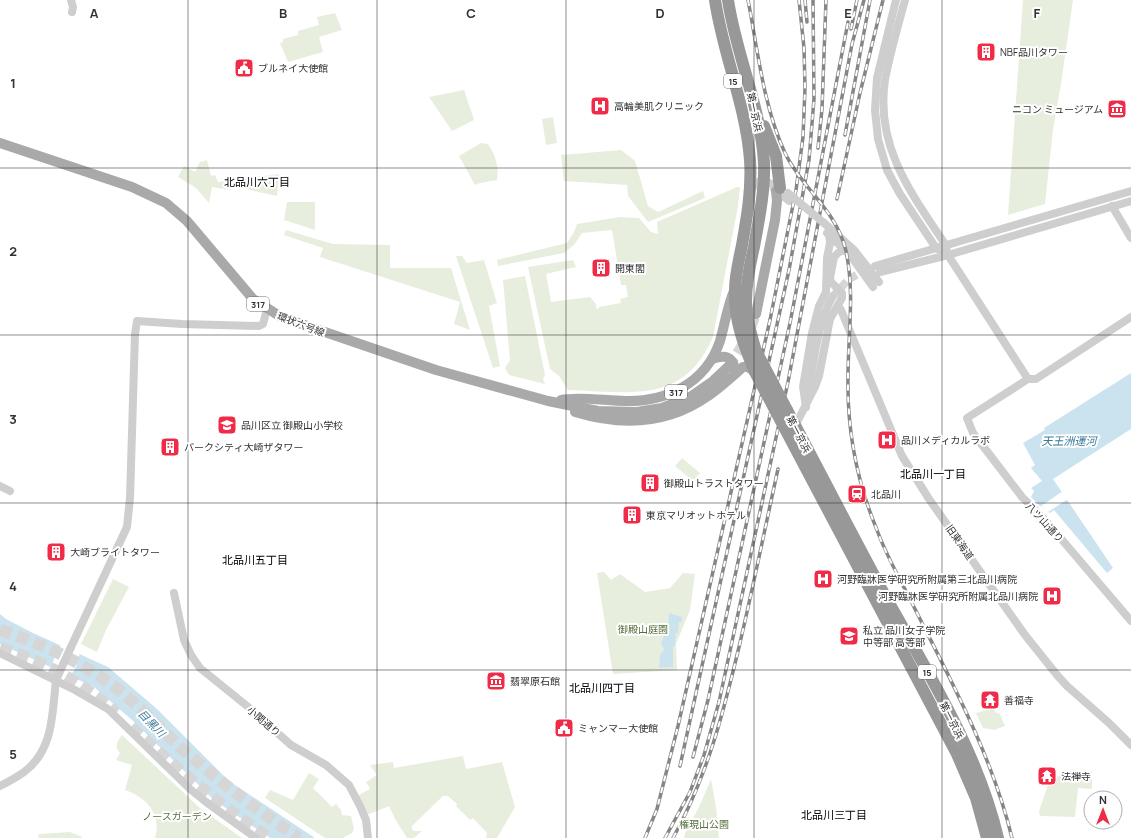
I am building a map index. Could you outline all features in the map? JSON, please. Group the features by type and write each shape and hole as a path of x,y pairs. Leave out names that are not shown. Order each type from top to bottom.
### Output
{"highway":[{"name":"第一京浜","path":"715,0 721,34 746,126 750,167 750,197 735,289 736,314 745,349 755,372 789,424 883,592 929,675 969,752 982,782 998,838"},
{"name":"第一京浜","path":"728,0 738,43 763,131 763,198 746,290 747,314 756,351 787,410 791,440 958,754 976,798 987,838"},
{"path":"750,167 758,160 763,131"},
{"path":"763,131 774,162 782,192"}],"main road":[{"name":"環状六号線","path":"0,143 132,186 166,203 187,221 253,299 267,309 289,321 436,370 555,402"},
{"path":"756,314 782,192"},
{"name":"317","path":"555,402 568,398 646,401 676,392 695,380 712,359 720,339 726,312 735,289"},
{"path":"720,339 727,332 739,330 751,334"},
{"path":"712,359 723,356 727,357 735,366 732,370"},
{"name":"317","path":"555,402 598,411 650,411 669,406 690,397 732,370 745,366 751,368 755,372"}],"street":[{"path":"71,0 73,7 72,12"},
{"path":"896,0 877,78 874,110 878,140 883,158 894,183 936,248 948,255"},
{"path":"905,0 885,81 885,124 890,149 904,180 945,244 948,255 1028,379 1036,379 1131,317"},
{"path":"750,167 764,181 782,192 825,229 875,280"},
{"path":"750,197 756,184 764,181"},
{"path":"875,266 945,244 1131,191"},
{"path":"875,280 948,255 1131,201"},
{"path":"1112,206 1131,238"},
{"path":"825,229 842,238 859,256 875,280"},
{"path":"806,407 829,294 827,258 830,243 825,229"},
{"path":"789,424 806,407 819,376 830,319 843,296 841,291 831,282 830,278 832,264 836,254 845,250"},
{"path":"829,294 836,287"},
{"name":"旧東海道","path":"838,306 902,456 929,499 1025,635 1057,675 1131,745"},
{"path":"0,786 25,772 37,760 46,744 51,728 56,680 127,527 130,498 135,334 137,321 259,326 263,324 267,309"},
{"name":"八ツ山通り","path":"1028,379 967,418 973,433 1022,497 1046,521 1131,621"},
{"path":"0,486 10,491"},
{"name":"小関通り","path":"174,593 184,640 191,655 200,668 247,706 291,745 326,765 349,785 366,820 368,838"},
{"path":"0,652 108,708 190,789 256,838"}],"green space":[{"path":"1023,0 1073,0 1053,130 1045,204 1008,215"},
{"path":"335,13 342,30 319,37 323,52 288,62 280,43 283,42 283,39 298,35 298,31 319,25 317,17"},
{"path":"464,90 474,120 452,131 429,97"},
{"path":"553,117 557,143 546,145 542,119"},
{"path":"481,143 488,144 493,153 498,171 497,180 475,185 459,156"},
{"path":"621,150 635,161 648,206 658,212 703,191 705,198 648,222 628,196 627,185 564,181 561,155"},
{"path":"207,160 211,176 215,175 218,182 279,174 277,196 232,186 231,190 212,187 209,203 196,188 178,177 184,166 195,172 200,162"},
{"path":"740,187 738,206 713,337 701,359 687,374 670,384 652,390 612,392 568,390 559,376 550,369 528,267 573,260 576,267 546,274 551,302 590,297 596,304 597,310 599,307 621,303 620,299 628,297 626,285 621,285 612,230 582,233 574,245 564,253 498,266 497,260 567,243 577,224 620,217 639,218 651,232 658,234 657,222"},
{"path":"287,202 315,202 315,230 284,220"},
{"path":"286,230 333,244 390,245 390,268 451,268 470,330 454,324 460,302 320,257 323,248 284,235"},
{"path":"456,256 462,256 467,263 484,260 497,303 489,306 500,366 493,368"},
{"path":"525,276 545,375 543,379 545,384 509,375 505,368 510,360 503,280"},
{"path":"682,458 700,473 693,481 675,466"},
{"name":"御殿山庭園","path":"604,572 611,580 620,574 645,592 670,588 683,573 695,574 690,610 676,644 677,670 613,674 597,573"},
{"path":"113,579 129,587 106,630 97,652 81,644"},
{"path":"994,708 995,712 1000,714 1005,726 994,730 983,728 976,713"},
{"name":"ノースガーデン","path":"122,735 201,809 242,838 155,838 157,829 154,814 146,802 140,797 125,790 132,765 116,760 120,753 117,748 117,744"},
{"path":"463,756 466,769 502,762 515,807 497,838 486,838 487,833 473,818 470,820 456,806 457,804 448,796 443,796 412,826 414,831 422,831 414,838 407,838 389,806 367,815 357,796 370,789 366,782 377,775 370,765 393,762 394,768"},
{"path":"1092,771 1092,789 1078,788 1075,817 1040,816 1039,811 1048,785 1054,779 1065,772"},
{"path":"309,773 319,779 313,788 332,807 336,804 341,810 342,815 351,816 354,829 352,833 343,838 325,838 265,798 270,790 293,800"},
{"name":"権現山公園","path":"711,779 719,838 684,838 685,833 700,805"},
{"path":"70,832 82,838 38,838 39,834"}],"water":[{"name":"天王洲運河","path":"1131,373 1131,429 1053,479 1113,568 1107,573 1054,510 1050,513 1031,497 1034,491 1031,488 1042,481 1031,468 1035,465 1023,443"},
{"path":"669,613 682,617 682,622 679,622 675,646 673,646 673,667 659,668 660,655 664,650 661,643 668,625"},
{"name":"目黒川","path":"0,614 6,619 33,633 108,667 156,708 229,781 315,838 270,838 214,800 132,720 94,687 0,644"}],"pier":[{"path":"1063,491 1068,499 1048,512 1041,506"},
{"path":"61,645 80,653 76,667 70,677 51,669"}],"tunnel":[{"path":"833,296 848,280 866,269"},
{"path":"729,366 748,334 756,314"},
{"path":"0,630 45,647 73,661 114,686 201,765 242,798 299,838"},
{"path":"0,648 32,659 62,674 90,692 116,713"},
{"path":"131,727 198,785 269,838"}],"railway":[{"path":"748,0 766,97 771,116 785,153 800,178 835,223 846,251 849,267 851,298 848,377 849,416 851,436 864,493 870,512 893,567 955,689 982,747 1004,807 1012,838"},
{"path":"645,838 657,809 678,726 770,320 796,190 803,137 805,88 804,48 799,0"},
{"path":"805,0 807,22"},
{"path":"680,766 789,270 809,160 814,99 813,0"},
{"path":"818,148 822,109 826,0"},
{"path":"851,29 857,0"},
{"path":"665,838 690,792 704,755 719,702 788,382 852,44 864,0"},
{"path":"845,135 870,0"},
{"path":"837,199 860,93 883,0"},
{"path":"693,757 708,700 790,323 848,22"},
{"path":"673,838 685,815 705,768 720,721 744,625 778,469"}],"place":[{"name":"NBF品川タワー","path":"986,52"},
{"name":"ブルネイ大使館","path":"244,68"},
{"name":"高輪美肌クリニック","path":"600,106"},
{"name":"ニコン ミュージアム","path":"1117,109"},
{"name":"開東閣","path":"601,268"},
{"name":"品川区立 御殿山小学校","path":"227,425"},
{"name":"品川メディカルラボ","path":"887,440"},
{"name":"パークシティ大崎ザタワー","path":"170,447"},
{"name":"御殿山トラストタワー","path":"650,483"},
{"name":"北品川","path":"857,494"},
{"name":"東京マリオットホテル","path":"632,515"},
{"name":"大崎ブライトタワー","path":"56,552"},
{"name":"河野臨牀医学研究所附属第三北品川病院","path":"823,579"},
{"name":"河野臨牀医学研究所附属北品川病院","path":"1052,596"},
{"name":"私立 品川女子学院 中等部 高等部","path":"849,636"},
{"name":"翡翠原石館","path":"496,681"},
{"name":"善福寺","path":"990,700"},
{"name":"ミャンマー大使館","path":"564,728"},
{"name":"法禅寺","path":"1047,776"}],"district":[{"name":"北品川六丁目","path":"257,181"},
{"name":"北品川一丁目","path":"933,473"},
{"name":"北品川五丁目","path":"255,559"},
{"name":"北品川四丁目","path":"602,687"},
{"name":"北品川三丁目","path":"834,814"}]}
